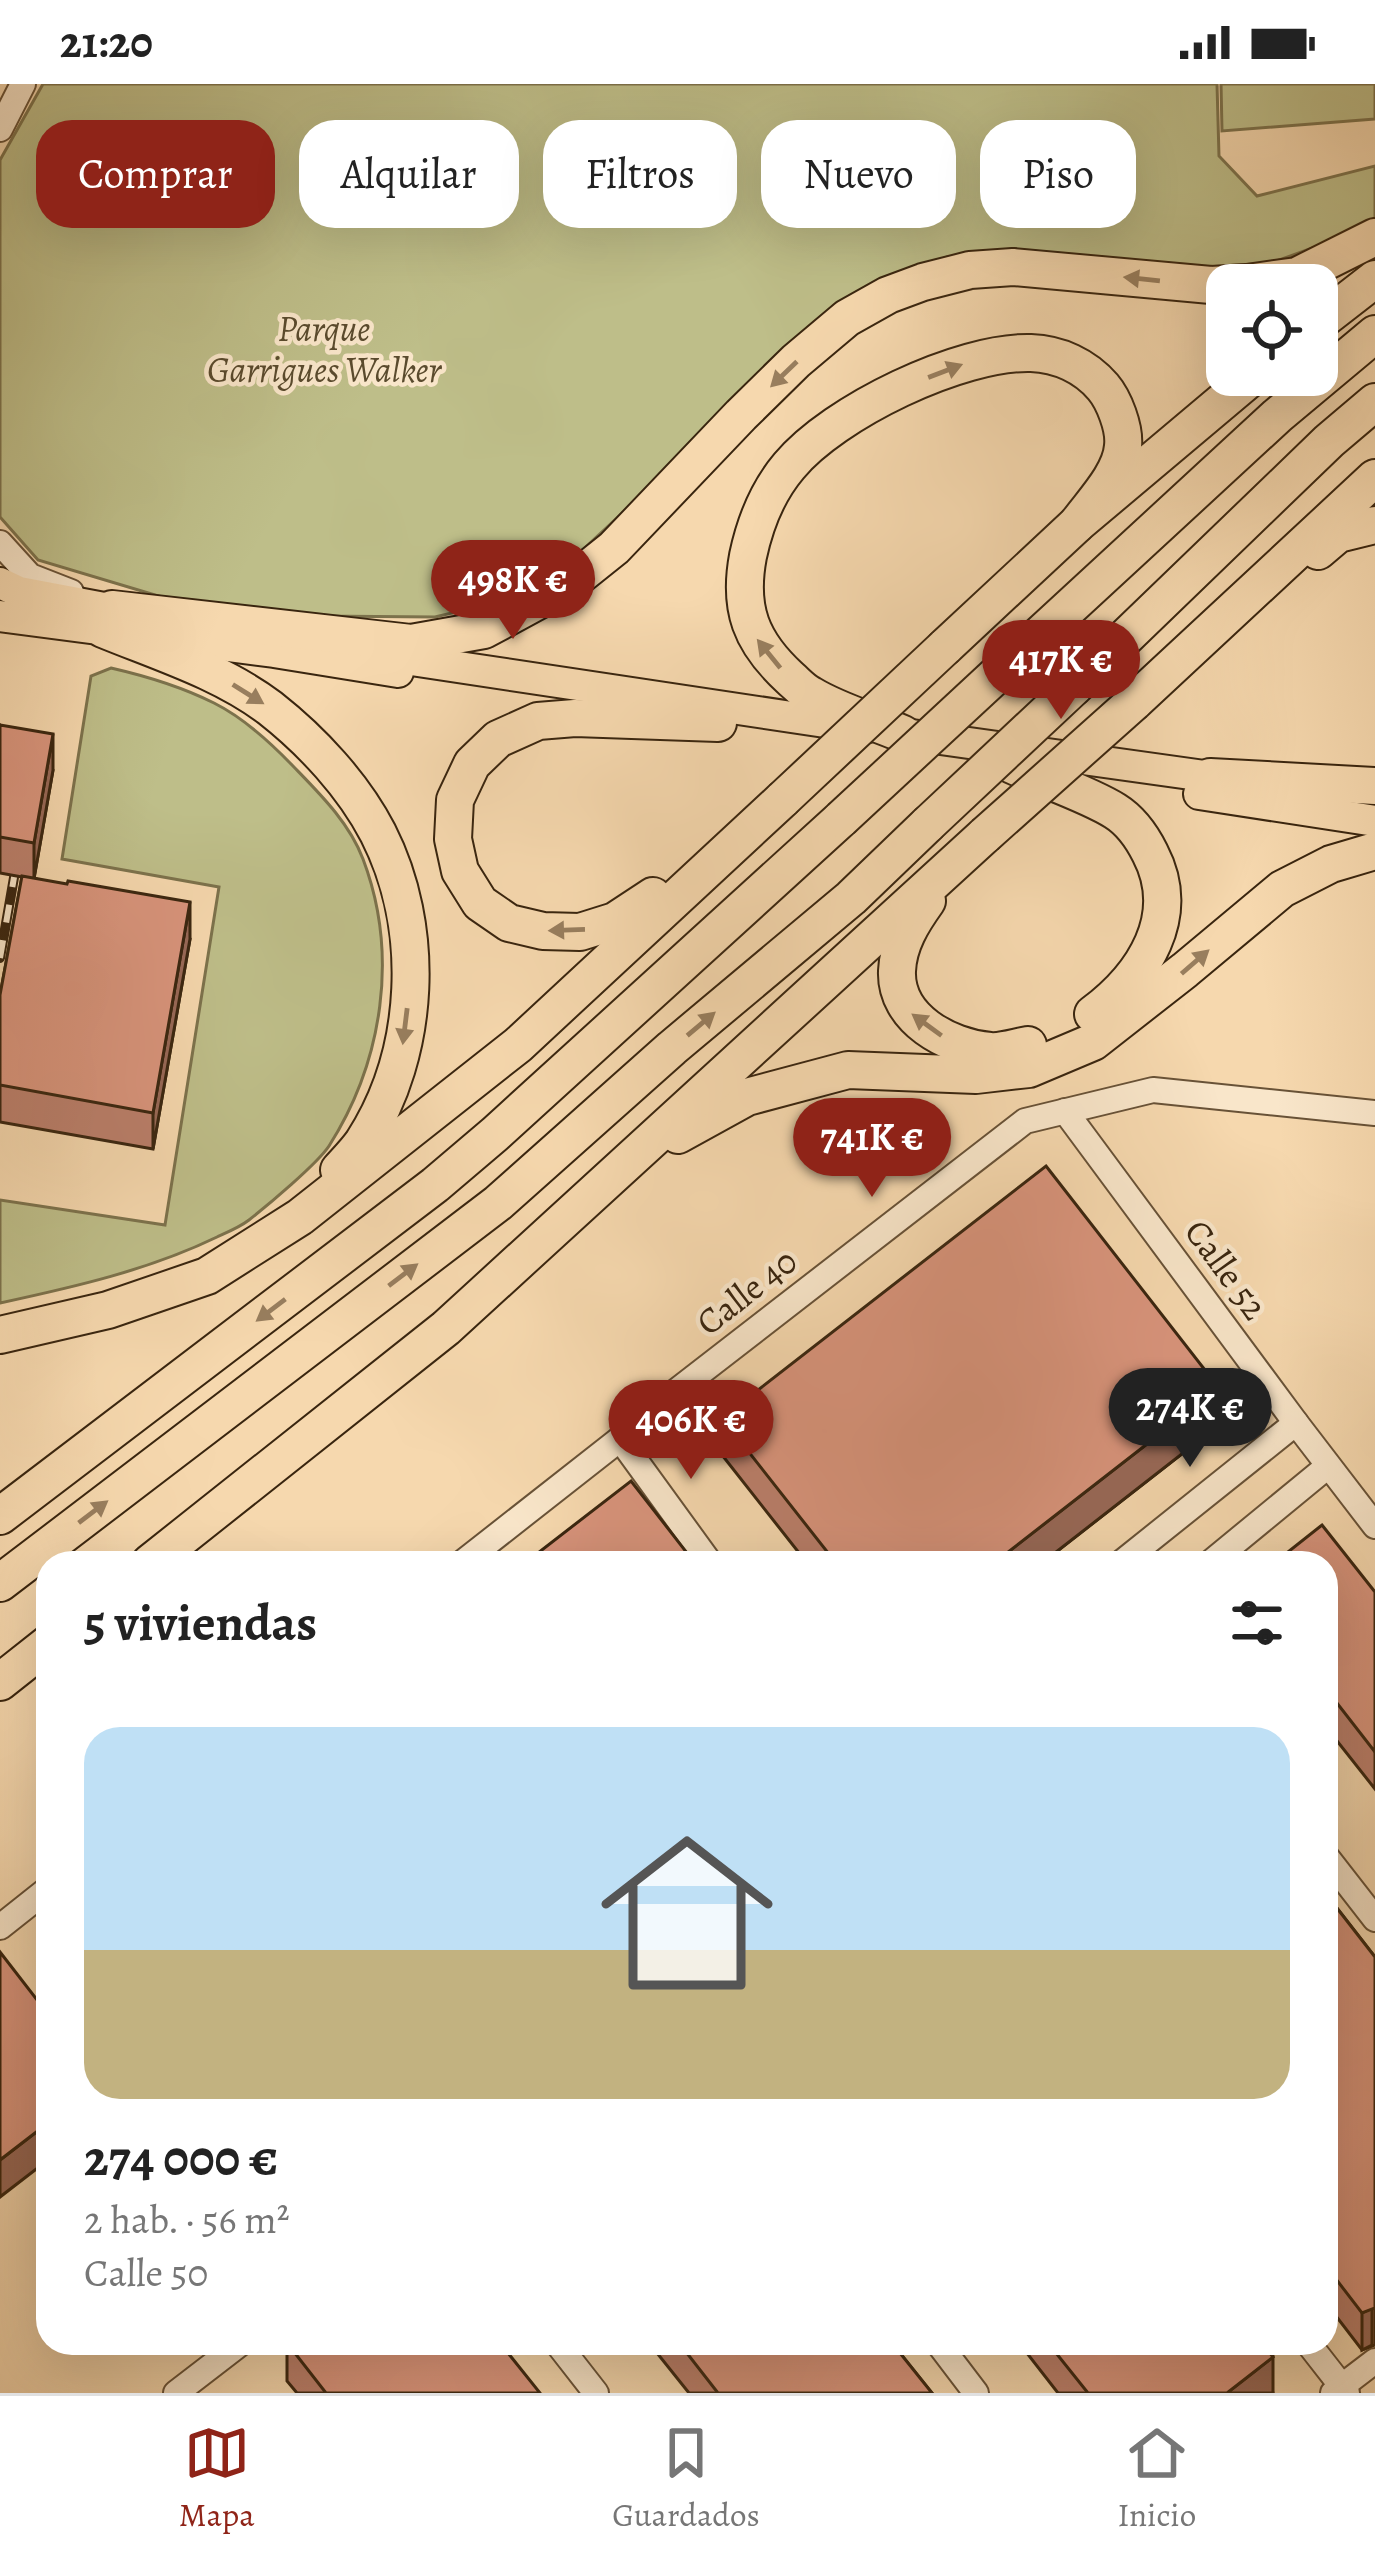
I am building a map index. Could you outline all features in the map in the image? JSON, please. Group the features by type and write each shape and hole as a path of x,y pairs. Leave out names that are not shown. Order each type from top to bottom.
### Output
{"highway":[{"path":"108,619 412,643 484,630 569,584 614,548 796,361 848,319 888,295 970,270 1013,267 1192,284 1247,283 1298,276 1375,237"},
{"path":"1338,308 1375,279"},
{"path":"0,1516 435,1185 495,1134 1276,416 1375,334"},
{"path":"903,734 808,694 774,663 752,632 744,596 754,528 790,464 818,439 890,393 960,364 1034,353 1066,360 1090,372 1110,395 1120,426 1123,446 1117,465 1077,524"},
{"path":"0,1334 108,1310 207,1276 300,1217 518,1045 1077,524 1229,396"},
{"path":"42,1551 498,1203 851,898 1375,402"},
{"path":"165,1551 446,1328 1375,478"},
{"path":"1196,644 1248,609 1339,534 1375,525"},
{"path":"108,619 219,676 268,706 309,742 352,792 377,831 397,878 407,923 410,983 405,1039 389,1088 363,1142 300,1217"},
{"path":"718,723 575,718 538,722 498,739 472,764 455,800 453,838 460,871 480,903 509,923 543,931 580,932 615,921 741,838"},
{"path":"953,863 906,932 896,973 906,1009 930,1031 958,1044 994,1052 1035,1044 1078,1024 1114,998 1140,970 1157,933 1163,903 1160,871 1142,836 1117,812 1012,765"},
{"path":"1210,776 1375,786"},
{"path":"628,1163 747,1097 848,1070 976,1076 1029,1070 1093,1042 1282,889 1331,864 1375,851"},
{"path":"0,1583 36,1556"},
{"path":"0,1682 36,1654"}],"main road":[{"path":"0,583 108,619 274,652 1375,821"},
{"path":"0,616 108,619 223,632 1375,804"}],"street":[{"path":"0,129 23,84"},
{"path":"0,543 30,576 108,619"},
{"name":"Calle 40","path":"477,1551 1025,1121 1153,1090 1375,1113"},
{"name":"Calle 52","path":"1065,1111 1375,1526"},
{"path":"1136,1551 1296,1423"},
{"path":"620,1439 701,1551"},
{"path":"1225,1551 1328,1466"},
{"path":"1338,1871 1375,1919"},
{"path":"0,1927 36,1898"},
{"path":"176,2393 226,2355"},
{"path":"566,2355 596,2393"},
{"path":"947,2355 976,2393"},
{"path":"1316,2355 1340,2391 1375,2361"},
{"path":"205,2371 222,2393"}],"green space":[{"name":"Parque Garrigues Walker","path":"43,84 1217,84 1219,156 1257,196 1375,166 1375,218 1340,238 1271,263 1206,267 1011,249 947,257 866,287 576,556 515,598 435,617 318,616 165,598 38,560 0,517 0,160"},
{"path":"1221,84 1375,84 1375,119 1222,131"},
{"path":"111,668 177,687 236,716 274,747 332,809 357,845 374,895 382,969 380,1006 362,1079 329,1146 249,1220 138,1268 0,1303 0,1200 165,1225 219,887 62,859 91,676"}],"building":[{"path":"0,725 53,734 34,843 0,837"},
{"path":"22,876 190,902 153,1113 0,1085 0,995"},
{"path":"1046,1166 1219,1388 1009,1551 827,1551 722,1418"},
{"path":"631,1481 686,1551 541,1551"},
{"path":"1322,1525 1375,1592 1375,1752 1338,1704 1338,1551 1289,1551"},
{"path":"1338,1909 1375,1957 1375,2308 1362,2313 1338,2282"},
{"path":"0,1952 36,1998 36,2132 0,2160"},
{"path":"296,2355 510,2355 540,2393 326,2393"},
{"path":"688,2355 902,2355 932,2393 718,2393"},
{"path":"1058,2355 1273,2357 1227,2393 1088,2393"}],"railway":[{"path":"0,958 20,843"}]}
